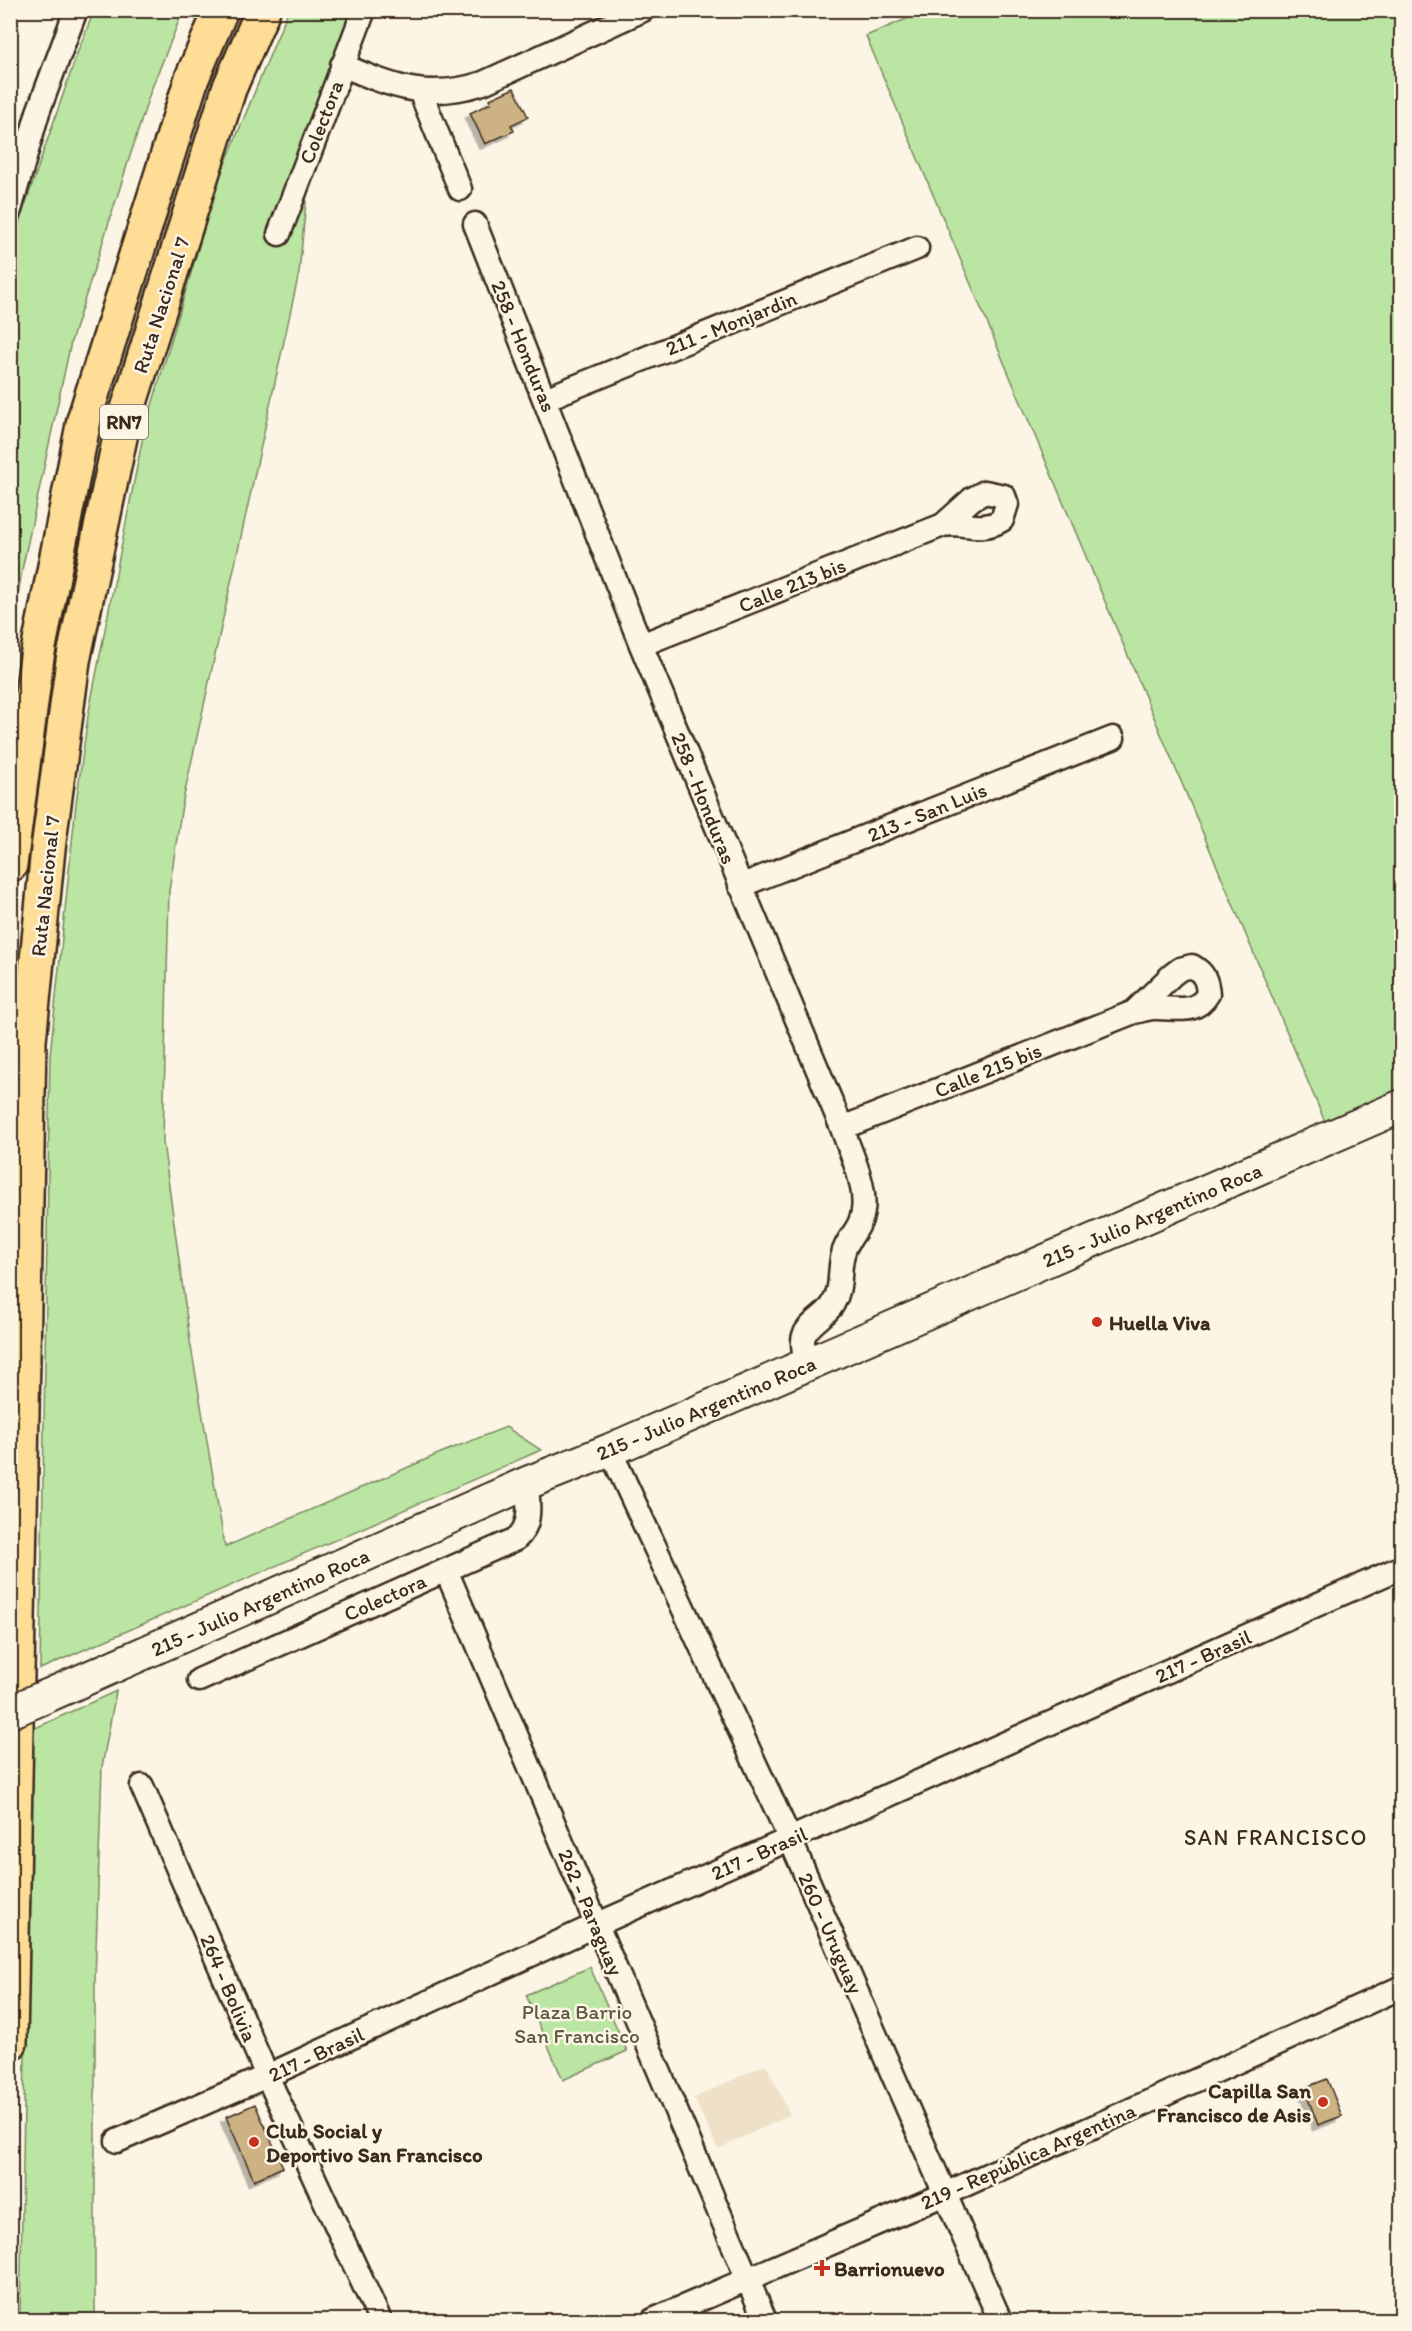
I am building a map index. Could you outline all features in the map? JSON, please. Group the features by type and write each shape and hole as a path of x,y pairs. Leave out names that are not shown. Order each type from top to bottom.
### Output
{"highway":[{"name":"Ruta Nacional 7","path":"10,865 38,657 84,420 192,78 221,10"},
{"name":"Ruta Nacional 7","path":"10,2043 29,1041 48,849 73,661 122,428 229,89 263,10"}],"street":[{"path":"10,210 39,112 76,10"},
{"name":"Colectora","path":"279,234 364,10"},
{"path":"342,65 388,85 420,91 460,90 483,83 643,10"},
{"path":"420,91 460,189"},
{"name":"258 - Honduras","path":"476,224 641,645 842,1128 864,1201 860,1222 847,1241 842,1257 841,1289 832,1306 823,1317 806,1330 802,1340 806,1365"},
{"name":"211 - Monjardin","path":"545,399 917,248"},
{"name":"Calle 213 bis","path":"641,645 942,525"},
{"name":"213 - San Luis","path":"740,886 1113,738"},
{"name":"Calle 215 bis","path":"842,1128 1134,1012"},
{"name":"215 - Julio Argentino Roca","path":"10,1712 526,1484 610,1450 1401,1106"},
{"name":"260 - Uruguay","path":"610,1450 790,1839 1000,2320"},
{"name":"Colectora","path":"199,1680 516,1539 525,1531 529,1516 526,1484"},
{"name":"217 - Brasil","path":"117,2141 267,2076 596,1925 1401,1567"},
{"name":"262 - Paraguay","path":"446,1570 765,2320"},
{"name":"264 - Bolivia","path":"142,1786 267,2076 380,2320"},
{"name":"219 - República Argentina","path":"653,2320 945,2194 1401,1987"}],"shaded area":[{"path":"766,2064 790,2115 718,2149 694,2098"}],"green space":[{"path":"94,11 183,11 151,90 71,342 23,565 11,637 11,246"},
{"path":"288,11 355,11 310,162 299,273 182,805 169,891 163,1142 190,1341 225,1547 506,1427 541,1450 40,1669 50,1055 76,803 88,716 143,436 218,181"},
{"path":"925,11 1401,11 1401,1089 1325,1122 866,36"},
{"path":"116,1691 102,1767 95,1980 95,2320 20,2320 31,1730"},
{"name":"Plaza Barrio San Francisco","path":"590,1967 627,2051 563,2080 526,1995"}],"building":[{"path":"514,88 528,117 511,125 514,131 485,144 470,113 491,103 490,99"},
{"name":"Capilla San Francisco de Asis","path":"1327,2079 1342,2116 1318,2125 1304,2088"},
{"name":"Club Social y Deportivo San Francisco","path":"255,2104 283,2167 254,2180 226,2117"}],"place":[{"name":"Huella Viva","path":"1097,1322"},
{"name":"Capilla San Francisco de Asis","path":"1323,2102"},
{"name":"Club Social y Deportivo San Francisco","path":"254,2142"},
{"name":"Barrionuevo","path":"822,2268"}],"district":[{"name":"SAN FRANCISCO","path":"1276,1837"}]}
